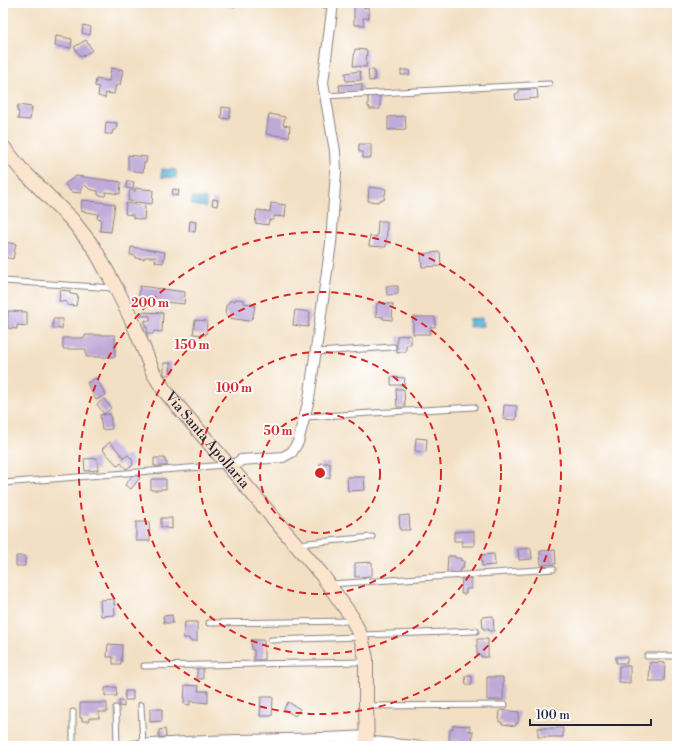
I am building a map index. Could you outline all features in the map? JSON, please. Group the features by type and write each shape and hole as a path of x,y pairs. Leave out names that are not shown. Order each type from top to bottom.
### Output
{"street":[{"path":"231,467 242,460 283,457 290,454 296,448 305,417 317,352 331,243 336,172 335,151 324,96 323,76 333,4"},
{"name":"Via Santa Apollaria","path":"3,147 21,169 72,220 94,248 132,320 153,372 164,390 296,544 346,607 361,636 366,662 367,740"},
{"path":"138,746 199,741 322,739 367,740"}],"lane":[{"path":"312,3 333,4"},
{"path":"324,96 549,84"},
{"path":"3,281 116,288"},
{"path":"317,352 393,347"},
{"path":"305,417 474,406"},
{"path":"3,483 231,467"},
{"path":"296,544 372,536"},
{"path":"329,584 553,568"},
{"path":"209,623 354,621"},
{"path":"271,640 476,631"},
{"path":"647,656 677,656"},
{"path":"144,666 366,662"},
{"path":"138,746 141,705"},
{"path":"366,706 505,705"},
{"path":"116,708 117,746"},
{"path":"73,712 73,746"},
{"path":"367,740 438,746"}],"water":[{"path":"162,169 176,170 176,178 161,177"},
{"path":"192,197 206,199 206,207 192,205"},
{"path":"482,318 483,326 469,327 468,319"}],"building":[{"path":"218,3 236,3 235,7 217,5"},
{"path":"364,4 364,8 369,8 369,18 363,18 364,25 354,25 354,5"},
{"path":"83,25 91,27 90,35 82,33"},
{"path":"56,36 72,39 71,48 55,46"},
{"path":"86,40 92,50 81,57 74,47"},
{"path":"355,49 367,50 366,67 353,66"},
{"path":"111,68 123,70 120,85 116,85 114,94 106,93 105,98 98,96 99,87 95,86 96,79 109,81"},
{"path":"368,70 374,70 375,80 369,81"},
{"path":"401,70 409,70 410,75 401,75"},
{"path":"360,71 361,80 346,81 345,73"},
{"path":"362,84 362,91 340,92 339,85"},
{"path":"537,89 538,98 516,100 515,94 519,94 519,90"},
{"path":"368,96 380,96 380,109 369,109"},
{"path":"18,105 32,107 30,120 18,119"},
{"path":"222,107 231,108 229,119 221,118"},
{"path":"269,114 285,117 283,125 290,126 289,137 266,134"},
{"path":"405,116 406,129 388,130 388,117"},
{"path":"106,122 117,123 116,130 113,130 112,134 105,134"},
{"path":"359,144 371,144 371,158 363,158 363,152 359,152"},
{"path":"128,155 147,157 146,163 144,163 143,172 128,170"},
{"path":"76,176 121,182 120,194 106,192 105,196 98,195 98,191 89,189 85,185 81,188 81,193 71,192 65,184"},
{"path":"127,181 134,182 133,189 126,188"},
{"path":"369,187 386,189 384,200 379,200 378,202 368,201"},
{"path":"135,188 153,190 152,204 128,201 130,190 135,191"},
{"path":"173,189 179,190 178,196 172,195"},
{"path":"213,199 218,200 217,206 212,205"},
{"path":"82,200 115,204 111,232 100,231 101,219 97,218 98,214 81,211"},
{"path":"126,203 145,206 144,220 133,218 133,215 125,214"},
{"path":"271,203 286,205 285,217 274,216 273,220 269,220 268,225 255,223 257,210 270,212"},
{"path":"190,221 196,222 195,232 189,231"},
{"path":"378,221 387,221 386,247 369,246 370,236 377,237"},
{"path":"4,242 16,244 13,259 3,257"},
{"path":"131,247 165,252 163,263 155,262 156,257 145,257 144,259 136,258 136,256 130,255"},
{"path":"440,252 441,266 422,267 421,254"},
{"path":"140,286 185,292 184,304 155,301 154,306 141,305 141,303 138,303"},
{"path":"386,286 398,286 398,294 387,295"},
{"path":"60,290 70,291 70,294 78,295 76,306 67,305 67,302 59,301"},
{"path":"235,299 244,300 244,303 255,305 253,317 249,321 229,318 225,312 226,306 230,301 235,301"},
{"path":"377,303 393,304 392,320 383,319 383,317 376,316"},
{"path":"295,310 310,312 308,327 293,325"},
{"path":"8,311 27,312 27,326 17,325 17,329 7,328"},
{"path":"141,312 163,313 162,332 154,331 153,334 147,334 145,320 150,321 150,316 141,316"},
{"path":"413,317 435,317 435,327 430,327 430,334 413,334"},
{"path":"53,319 63,319 62,329 53,328"},
{"path":"195,320 207,321 206,335 193,334"},
{"path":"85,335 115,335 115,357 86,357 86,349 63,349 63,338 85,338"},
{"path":"411,335 411,345 406,345 406,352 397,353 397,336"},
{"path":"164,363 171,363 170,375 164,375"},
{"path":"391,377 405,378 404,385 391,385"},
{"path":"96,378 106,395 96,400 87,383"},
{"path":"396,389 404,389 405,407 397,407"},
{"path":"104,399 111,408 104,414 97,404"},
{"path":"504,405 517,406 516,420 503,419"},
{"path":"110,414 112,429 102,430 100,415"},
{"path":"416,438 427,439 426,452 415,451"},
{"path":"110,442 124,458 128,455 132,459 133,465 126,469 121,463 118,466 102,449"},
{"path":"97,458 98,470 85,471 84,459"},
{"path":"154,458 165,458 167,466 154,466"},
{"path":"320,463 330,463 330,478 320,478"},
{"path":"134,473 140,478 131,489 125,485"},
{"path":"347,477 364,477 365,490 348,491"},
{"path":"151,479 166,479 166,489 151,490"},
{"path":"409,515 410,530 400,530 399,516"},
{"path":"161,518 172,518 172,529 161,527"},
{"path":"136,522 149,522 150,541 136,541"},
{"path":"474,531 474,546 462,546 462,541 454,541 454,532"},
{"path":"531,548 532,559 519,560 518,549"},
{"path":"555,550 556,564 541,565 540,551"},
{"path":"494,554 495,565 482,566 481,555"},
{"path":"16,556 25,556 25,566 16,566"},
{"path":"448,556 455,556 455,558 461,558 460,560 464,561 463,569 460,569 459,573 447,572"},
{"path":"372,562 372,576 355,577 355,563"},
{"path":"462,578 471,578 471,589 466,589 466,594 461,594"},
{"path":"114,599 115,615 101,616 100,600"},
{"path":"172,615 173,623 164,623 163,616"},
{"path":"493,616 494,631 483,629 482,617"},
{"path":"185,622 197,622 197,641 190,641 189,638 183,638"},
{"path":"477,639 488,639 488,657 481,657 481,655 477,655"},
{"path":"251,640 264,640 264,660 254,660 254,650 252,650"},
{"path":"108,644 122,645 121,664 113,664 113,657 107,657"},
{"path":"616,657 627,657 627,663 616,663"},
{"path":"650,662 665,663 664,681 649,681"},
{"path":"619,666 630,666 630,683 619,682"},
{"path":"197,668 203,668 203,679 197,679"},
{"path":"465,676 472,676 472,685 466,685"},
{"path":"487,677 503,677 503,700 487,700"},
{"path":"185,685 199,686 198,691 208,691 208,703 190,701 190,705 184,704"},
{"path":"116,687 117,696 105,696 105,688"},
{"path":"125,691 133,691 133,700 125,700"},
{"path":"261,697 273,697 272,716 260,716"},
{"path":"119,701 124,701 124,707 119,706"},
{"path":"288,702 300,709 295,716 284,709"},
{"path":"80,703 107,703 107,712 99,712 99,718 89,718 89,721 82,721 82,718 80,718"},
{"path":"150,709 162,709 162,721 150,722"},
{"path":"500,710 519,712 518,724 516,723 516,726 502,724 502,722 499,722"},
{"path":"453,725 470,726 469,731 473,731 472,742 449,740 450,729 453,729"},
{"path":"538,728 563,728 563,737 538,737"},
{"path":"165,729 166,737 159,738 159,730"},
{"path":"527,744 542,745 542,746 527,746"}]}
